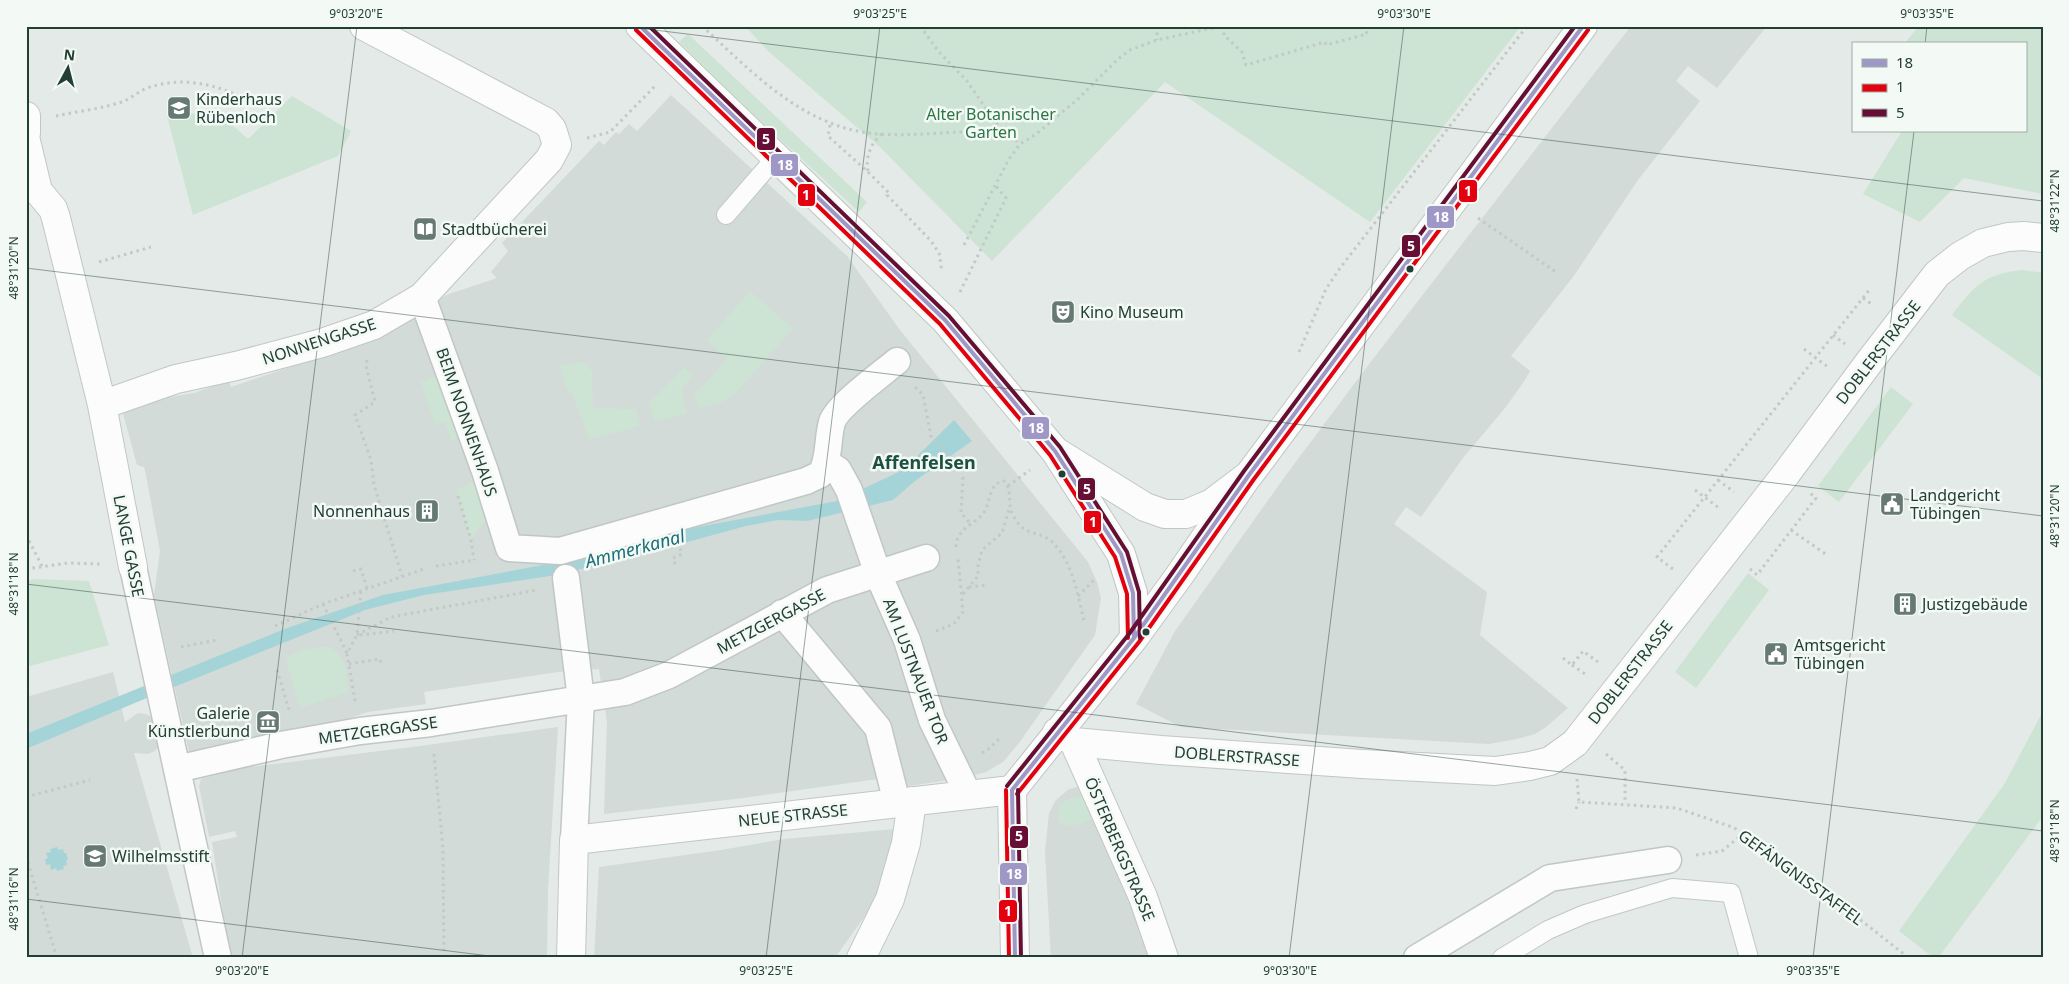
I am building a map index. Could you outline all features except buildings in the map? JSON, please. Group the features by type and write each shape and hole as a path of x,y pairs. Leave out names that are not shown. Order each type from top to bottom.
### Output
{"street":[{"path":"364,26 539,117 552,129 557,145"},
{"path":"640,26 945,320 1055,452 1120,554 1133,593 1134,638"},
{"path":"1016,958 1012,790 1066,737 1249,475 1582,26"},
{"name":"LANGE GASSE","path":"27,137 32,196 53,209 102,405 133,567 218,958"},
{"name":"NONNENGASSE","path":"102,405 176,379 236,366 322,343 374,325 422,297 549,160 557,145"},
{"name":"DOBLERSTRASSE","path":"1066,737 1160,750 1353,764 1495,771 1550,762 1575,743 1786,474 1938,274 1960,256 1983,243 2008,237 2043,238"},
{"name":"BEIM NONNENHAUS","path":"422,297 485,471 509,548"},
{"path":"509,548 560,551 806,481 821,474 827,463 828,444 833,419 876,376 897,361"},
{"path":"1055,452 1145,507 1165,514 1186,514 1198,509 1212,502 1249,475"},
{"path":"827,463 838,470 849,490 878,574"},
{"name":"METZGERGASSE","path":"177,769 299,742 360,731 431,723 625,692 670,676 827,590 926,558"},
{"name":"AM LUSTNAUER TOR","path":"878,574 907,640 932,720 968,794"},
{"path":"555,584 581,699 570,958"},
{"path":"782,613 878,728 905,802 906,843 890,900 861,958"},
{"name":"ÖSTERBERGSTRASSE","path":"1066,737 1142,897 1164,958"},
{"name":"NEUE STRASSE","path":"574,840 1012,790"},
{"path":"1417,958 1550,878 1668,860"}],"lane":[{"path":"726,215 777,156"},
{"path":"1502,958 1548,930 1585,914 1672,888 1731,893 1749,958"}],"path":[{"path":"702,26 762,81 803,111 830,125 882,134 1006,132"},
{"path":"920,26 939,52 967,82 996,123 1020,144"},
{"path":"1157,26 1157,40"},
{"path":"964,245 1009,159 1020,144 1035,135 1078,99 1118,59 1130,50 1157,40 1223,26 1224,35 1242,52 1246,65 1325,42 1326,45 1367,34 1365,26"},
{"path":"1296,360 1326,289 1340,268 1527,26"},
{"path":"557,145 610,132 661,79 649,68 666,49"},
{"path":"27,137 124,101 147,88 180,82 211,85 227,90 253,103"},
{"path":"830,125 828,136 888,193 887,195 931,241 939,253 945,320"},
{"path":"868,172 870,150 882,134"},
{"path":"945,320 1006,198 995,185"},
{"path":"1452,200 1556,272"},
{"path":"69,270 151,247"},
{"path":"1661,553 1870,289"},
{"path":"374,325 366,366 375,402 355,415 371,460 374,485 402,576"},
{"path":"1804,349 1825,364"},
{"path":"912,385 922,395 931,436 950,457"},
{"path":"963,476 961,513 970,523"},
{"path":"907,640 954,624 963,612 956,546 961,532 983,514 992,489 998,482 1004,481 1008,486 1012,512 1024,531 1050,540 1065,558 1084,621"},
{"path":"456,489 471,540 474,560"},
{"path":"1695,490 1714,505"},
{"path":"1757,575 1816,498"},
{"path":"962,594 978,576 978,565 982,550 1002,533 1010,506"},
{"path":"1791,530 1827,555"},
{"path":"26,534 42,566"},
{"path":"436,566 474,560 509,548"},
{"path":"675,564 673,558 682,554"},
{"path":"26,569 68,563 133,567"},
{"path":"275,626 323,604 427,568"},
{"path":"353,571 361,569 366,588"},
{"path":"357,635 391,617 555,584"},
{"path":"969,587 988,585"},
{"path":"347,654 357,635 361,590"},
{"path":"323,604 347,654 360,731"},
{"path":"357,635 394,631"},
{"path":"1572,665 1583,652 1623,682"},
{"path":"1563,658 1582,672"},
{"path":"348,664 380,659 381,665"},
{"path":"276,670 299,742"},
{"path":"431,723 443,848 444,958"},
{"path":"1576,809 1579,802 1575,743 1608,754 1625,770 1625,804"},
{"path":"26,798 90,780"},
{"name":"GEFÄNGNISSTAFFEL","path":"1579,802 1678,808 1704,816 1744,833 1802,874 1909,958"},
{"path":"1722,851 1744,833"},
{"path":"26,856 57,958"}],"shaded area":[{"path":"1631,26 1767,26 1717,88 1688,66 1676,81 1700,101 1638,180 1573,277 1511,356 1530,371 1525,380 1505,408 1463,458 1421,517 1406,507 1394,524 1487,592 1480,635 1568,708 1535,734 1489,744 1181,727 1136,704 1175,631 1286,475 1366,368"},
{"path":"671,95 847,256 900,330 1088,562 1097,582 1101,598 1095,635 1019,743 1003,762 986,772 963,778 895,788 878,779 743,798 604,814 607,722 599,669 558,672 424,692 426,704 368,712 312,731 244,739 189,752 154,595 160,551 146,475 144,467 137,465 122,410 168,393 169,397 194,393 229,381 231,387 290,367 353,340 449,294 497,278 491,272 508,251 502,243 599,141 604,145 616,132 619,134 629,124 637,131"},
{"name":"Wilhelmsstift","path":"113,672 125,722 138,713 154,718 160,745 155,751 148,754 134,753 193,958 26,958 26,697"},
{"path":"558,727 548,889 547,958 230,958 212,842 237,837 235,831 209,837 199,786 201,779 242,768"},
{"path":"1092,783 1164,958 1051,958 1045,852 1049,813 1056,800 1069,789"},
{"path":"895,829 887,864 872,906 837,955 780,958 594,958 599,867 784,839"}],"green space":[{"name":"Alter Botanischer Garten","path":"745,26 1521,26 1370,222 1165,82 992,261 880,147 768,51"},
{"path":"1919,26 2043,26 2043,194 1964,178 1920,222 1863,194 1901,132 2026,132 2026,42 1906,42"},
{"path":"688,34 867,202 859,212 744,106 679,42"},
{"path":"292,96 351,131 338,156 193,215 167,116 211,115 228,123 248,139"},
{"path":"2023,270 2043,273 2043,379 1952,315 1974,289 1989,278 1999,274"},
{"path":"750,291 793,329 734,395 726,400 699,409 694,395 727,359 707,340"},
{"path":"584,361 592,371 593,408 636,409 640,426 589,440 572,392 566,389 560,366"},
{"path":"684,367 693,375 681,390 687,413 654,422 649,403"},
{"path":"436,376 461,437 451,441 445,422 435,425 421,382"},
{"path":"1891,387 1913,404 1839,502 1818,486"},
{"path":"475,482 487,519 471,540 456,489"},
{"path":"1748,573 1769,590 1696,688 1675,672"},
{"path":"34,579 89,581 109,645 26,667 26,582"},
{"path":"328,646 335,650 343,660 349,692 300,708 285,657 305,649"},
{"path":"2043,711 2043,816 1938,958 1934,958 1899,931 2005,783"},
{"path":"1084,796 1097,814 1080,824 1060,823 1058,810 1060,806 1067,800"}],"water":[{"name":"Ammerkanal","path":"954,420 972,441 915,481 893,500 807,521 778,520 746,526 625,559 550,576 424,595 365,610 26,749 26,734 287,628 383,595 602,554 687,529 837,501 903,470"},
{"path":"57,847 58,850 63,849 68,859 66,860 67,865 63,866 64,869 57,871 56,868 51,870 50,864 46,865 45,859 48,858 46,853 51,852 50,849"}],"transit line":[{"name":"18","path":"640,26 945,320 1055,451 1121,554 1133,593 1134,638"},
{"name":"5","path":"649,26 949,316 1060,447 1127,552 1139,592 1140,638"},
{"name":"5","path":"1007,786 1129,634 1244,471 1575,26"},
{"name":"18","path":"1012,790 1134,638 1249,475 1583,26"},
{"name":"1","path":"636,30 940,324 1050,455 1115,557 1127,594 1128,638"},
{"name":"1","path":"1017,794 1139,642 1254,479 1588,30"},
{"name":"1","path":"1006,790 1009,958"},
{"name":"18","path":"1012,790 1015,958"},
{"name":"5","path":"1018,790 1021,958"}],"place":[{"name":"Kinderhaus Rübenloch","path":"179,108"},
{"name":"Stadtbücherei","path":"425,229"},
{"name":"Kino Museum","path":"1063,312"},
{"name":"Landgericht Tübingen","path":"1892,504"},
{"name":"Nonnenhaus","path":"427,511"},
{"name":"Justizgebäude","path":"1905,604"},
{"name":"Amtsgericht Tübingen","path":"1776,654"},
{"name":"Galerie Künstlerbund","path":"268,722"},
{"name":"Wilhelmsstift","path":"95,856"}],"district":[{"name":"Affenfelsen","path":"924,463"}]}
